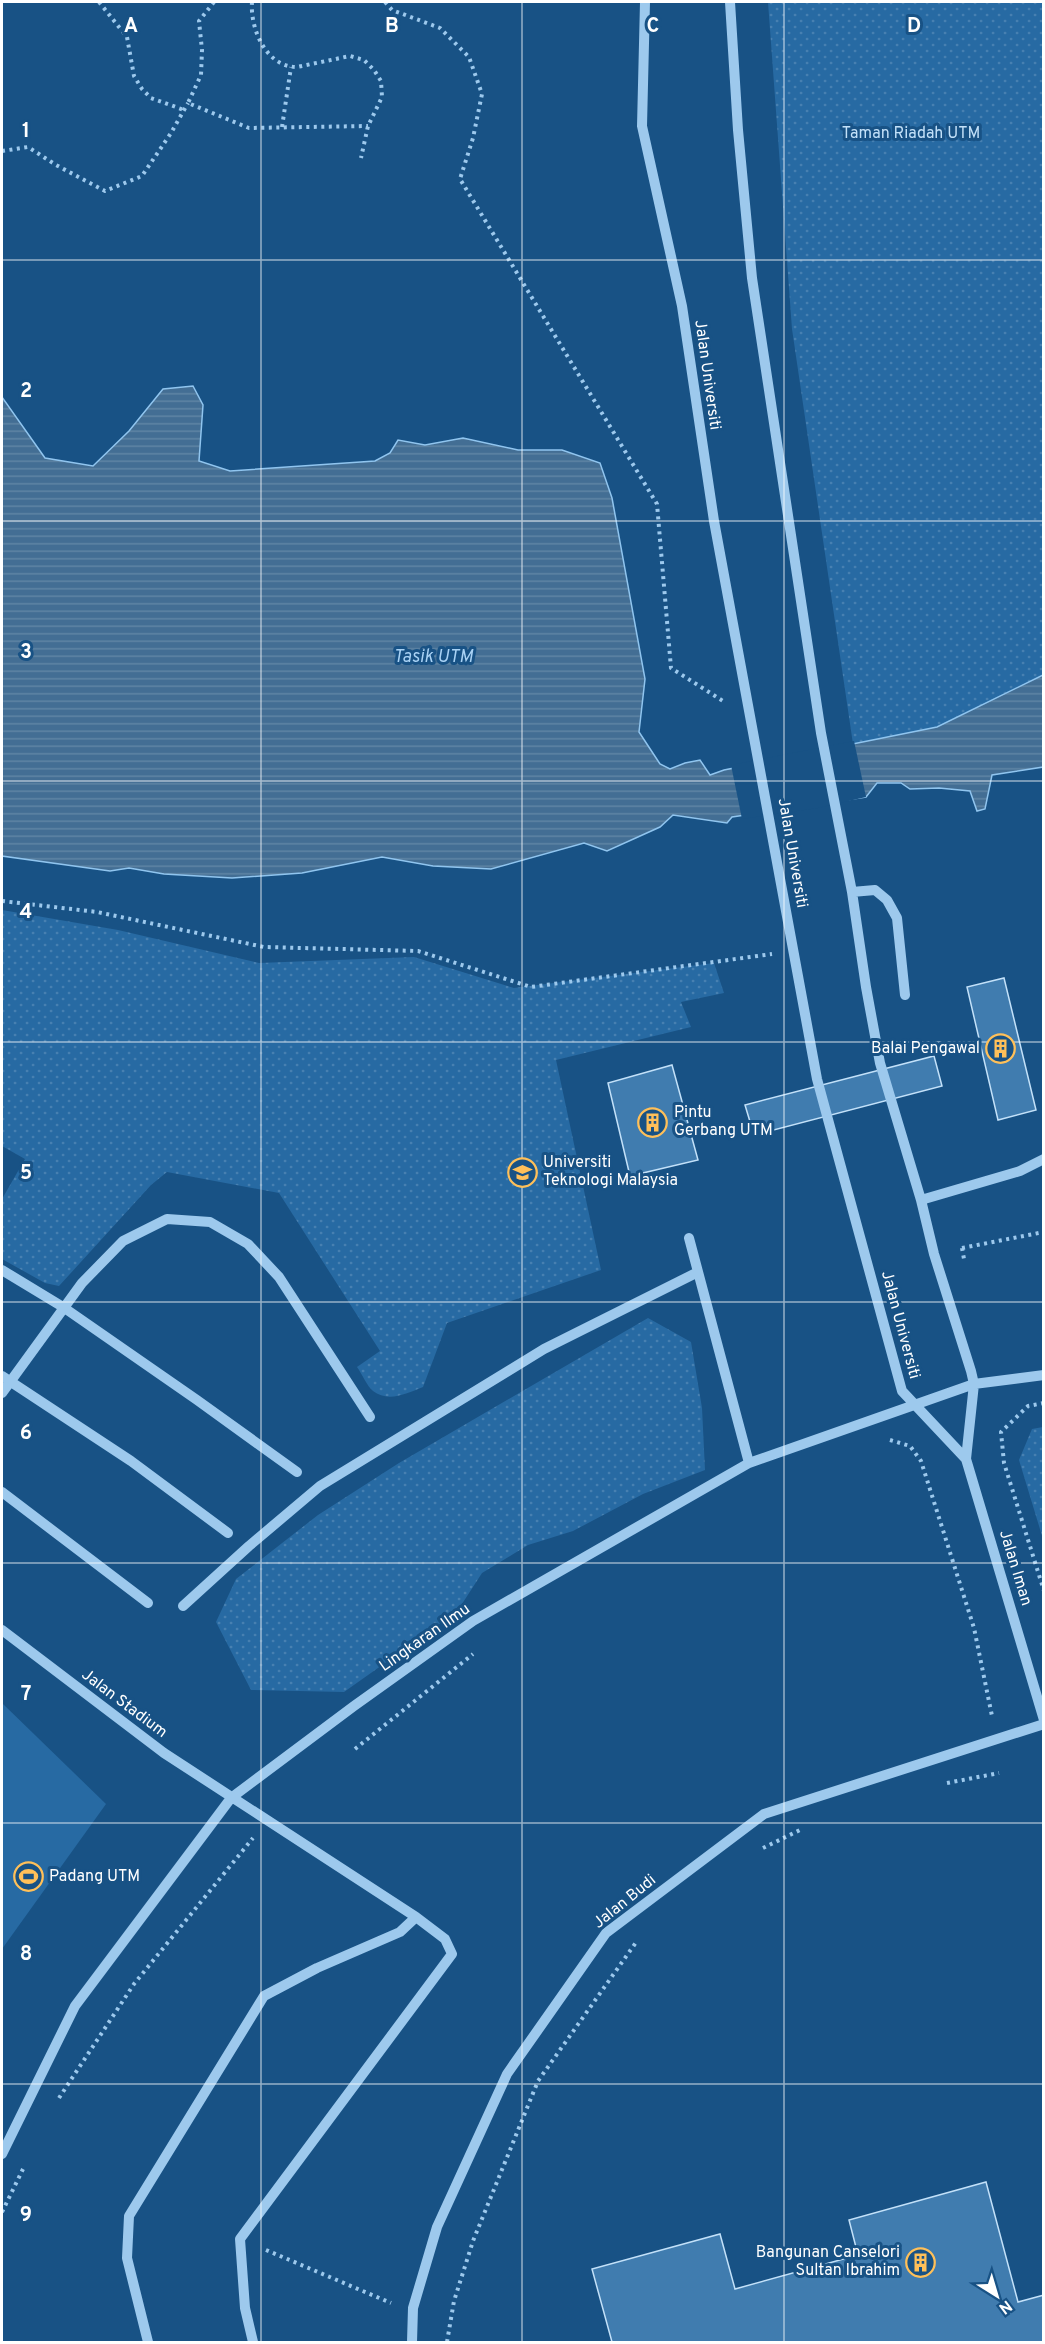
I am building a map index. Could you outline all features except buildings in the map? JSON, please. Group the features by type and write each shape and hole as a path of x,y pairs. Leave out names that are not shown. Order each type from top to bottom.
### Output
{"street":[{"name":"Jalan Universiti","path":"645,2 642,126 682,306 714,521 817,1079 902,1391 966,1459"},
{"path":"730,2 738,130 752,278 821,733 852,892 880,1063 921,1200 934,1254 974,1384 966,1459"},
{"path":"852,892 875,890 887,900 897,918 905,995"},
{"path":"921,1200 1020,1171 1044,1159"},
{"path":"2,1393 6,1379 82,1283 123,1241 167,1219 210,1222 248,1244 279,1277 370,1417"},
{"path":"689,1238 749,1463"},
{"path":"2,1270 63,1307 297,1472"},
{"path":"183,1606 320,1486 544,1348 698,1272"},
{"name":"Lingkaran Ilmu","path":"2,2154 75,2006 231,1798 354,1706 473,1621 749,1463 974,1384 1044,1375"},
{"path":"6,1379 131,1461 228,1533"},
{"name":"Jalan Iman","path":"966,1459 1044,1722"},
{"path":"2,1492 148,1603"},
{"name":"Jalan Stadium","path":"2,1630 164,1753 416,1917 446,1939 452,1954 240,2239"},
{"name":"Jalan Budi","path":"412,2343 413,2308 437,2227 507,2074 606,1933 764,1814 1044,1722"},
{"path":"148,2343 128,2258 129,2216 264,1996 317,1968 400,1932 416,1917"},
{"path":"240,2239 245,2308 253,2343"}],"path":[{"path":"99,2 127,37 134,76 142,89 151,98 184,110"},
{"path":"2,151 28,147 105,191 142,176 184,110 201,75 202,50 199,21 214,2"},
{"path":"252,2 253,24 259,40 279,61 291,67 350,56 364,60 374,70 381,81 382,97 368,126 361,158"},
{"path":"385,2 392,10 440,28 469,57 482,94 474,138 460,179 657,504 671,668 727,703"},
{"path":"282,127 291,67"},
{"path":"188,103 249,128 368,126"},
{"path":"2,901 97,912 264,947 418,951 531,987 794,951"},
{"path":"934,1254 1044,1232"},
{"path":"1044,1403 1028,1406 1001,1432 1004,1463 1044,1591"},
{"path":"884,1438 910,1446 921,1461 974,1628 994,1723"},
{"path":"355,1749 475,1653"},
{"path":"938,1785 999,1773"},
{"path":"57,2101 134,1984 267,1821"},
{"path":"757,1851 803,1829"},
{"path":"447,2343 454,2301 473,2241 538,2081 641,1936"},
{"path":"2,2212 27,2162"},
{"path":"240,2239 390,2303 413,2308"},
{"path":"390,2303 394,2293"}],"green space":[{"name":"Taman Riadah UTM","path":"768,2 1043,2 1043,675 937,727 853,744 792,329"},
{"path":"2,910 118,930 259,963 414,957 514,988 714,963 724,993 681,1002 691,1027 556,1060 601,1270 447,1323 423,1387 391,1397 379,1395 373,1391 357,1367 380,1351 279,1193 167,1172 151,1185 59,1286 45,1283 2,1259 2,1199 25,1159 2,1146"},
{"path":"648,1318 691,1342 702,1408 705,1470 643,1494 573,1531 528,1545 482,1573 460,1607 436,1627 344,1692 251,1690 216,1622 236,1579 318,1515 399,1463"},
{"path":"1044,1427 1043,1539 1019,1460 1032,1429"},
{"name":"Padang UTM","path":"2,1703 106,1804 2,1949"}],"water":[{"name":"Tasik UTM","path":"193,386 203,405 199,461 230,471 375,461 390,453 398,440 425,445 463,438 518,450 562,450 600,463 612,498 645,679 639,732 660,764 670,769 700,760 710,775 724,770 937,727 1043,675 1043,767 992,775 985,809 977,811 970,791 939,788 910,789 901,783 877,783 866,797 732,817 727,823 673,815 660,827 607,851 584,843 491,869 433,866 382,857 302,873 232,878 164,874 129,868 110,871 2,856 2,397 45,458 93,466 129,431 163,389"}],"pier":[{"path":"854,741 866,797 818,808 742,819 731,765"}],"place":[{"name":"Balai Pengawal","path":"1001,1049"},
{"name":"Pintu Gerbang UTM","path":"653,1122"},
{"name":"Universiti Teknologi Malaysia","path":"522,1172"},
{"name":"Padang UTM","path":"28,1877"},
{"name":"Bangunan Canselori Sultan Ibrahim","path":"921,2262"}]}
